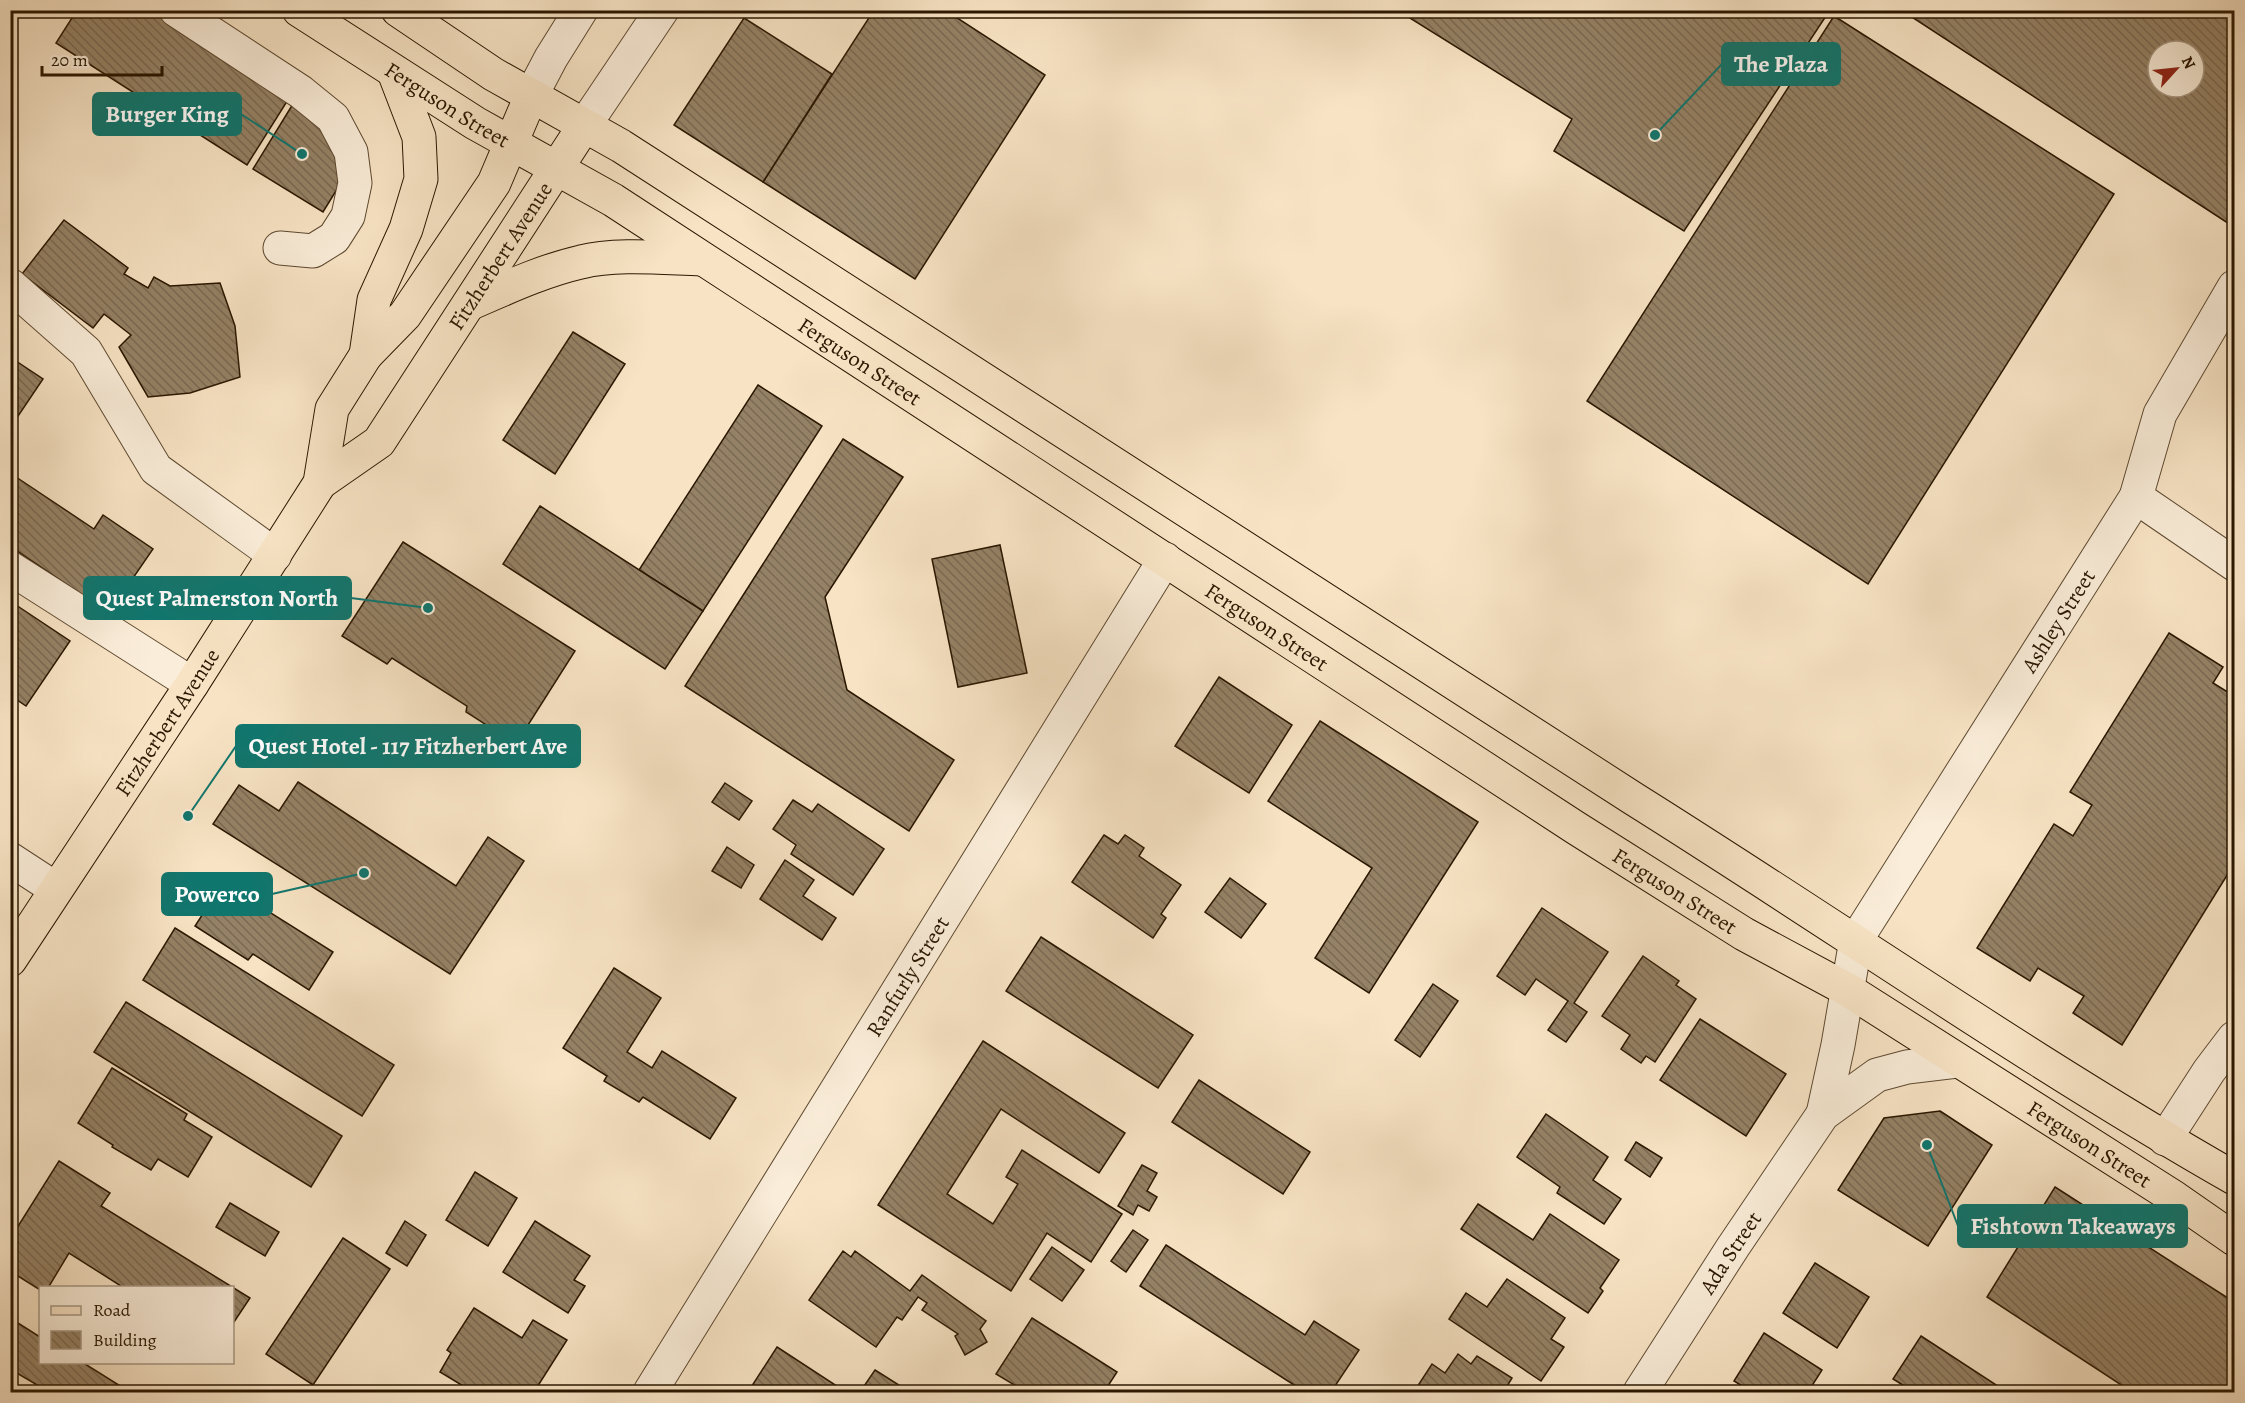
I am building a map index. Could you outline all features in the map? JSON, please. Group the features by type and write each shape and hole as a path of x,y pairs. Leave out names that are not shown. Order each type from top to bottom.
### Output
{"main road":[{"name":"Ferguson Street","path":"299,10 475,123 613,200 1576,828 1724,922 1848,990 2175,1198 2235,1239"},
{"name":"Ferguson Street","path":"398,10 493,74 641,159 1918,982 2165,1138 2235,1178"},
{"path":"366,355 374,300 405,229 421,179 419,137 394,72"},
{"name":"Fitzherbert Avenue","path":"10,960 192,684 320,483 332,409 366,355 405,315 494,183 531,96"},
{"name":"Fitzherbert Avenue","path":"320,483 379,442 584,126"},
{"path":"469,304 538,275 583,261 624,258 701,259"}],"street":[{"path":"176,10 301,92 333,118 351,152 355,183 348,216 334,238 313,251 280,248"},
{"name":"Fitzherbert Avenue","path":"531,96 580,10"},
{"name":"Fitzherbert Avenue","path":"584,126 662,10"},
{"path":"10,285 86,352 156,469 275,555"},
{"name":"Ashley Street","path":"1856,940 2136,497 2160,414 2235,287"},
{"path":"2136,497 2162,517 2235,564"},
{"name":"Ranfurly Street","path":"650,1392 1165,559"},
{"path":"10,568 192,684"},
{"path":"10,859 56,889"},
{"name":"Ada Street","path":"1823,1114 1856,940"},
{"path":"2165,1138 2209,1071 2235,1038"},
{"name":"Ada Street","path":"1640,1392 1733,1247 1823,1114 1877,1075 1907,1067 1957,1060"}],"building":[{"path":"77,10 160,10 291,95 247,165 56,43"},
{"path":"874,10 945,10 1045,75 915,279 763,182"},
{"path":"1397,10 1830,10 1684,231 1554,151 1572,119"},
{"path":"1901,10 2234,10 2234,227"},
{"path":"1834,16 2114,194 1868,584 1587,401"},
{"path":"744,18 832,74 763,182 674,125"},
{"path":"296,99 339,140 347,173 323,212 253,169"},
{"path":"64,220 128,268 124,274 148,288 154,277 170,286 220,283 235,326 240,377 190,393 148,397 119,347 131,335 104,314 93,328 22,274"},
{"path":"573,332 625,364 555,474 503,440"},
{"path":"10,357 43,379 10,428"},
{"path":"758,385 822,426 703,611 639,570"},
{"path":"843,439 903,477 825,597 847,690 954,760 909,831 685,686"},
{"path":"10,473 94,529 103,515 153,549 109,613 10,546"},
{"path":"540,506 703,611 665,669 503,564"},
{"path":"403,542 575,651 516,744 466,712 467,706 392,658 387,664 342,636"},
{"path":"1000,545 1027,673 958,687 932,559"},
{"path":"10,601 70,641 26,706 10,695"},
{"path":"2169,633 2223,667 2213,683 2234,696 2234,864 2122,1045 2073,1013 2084,996 2038,968 2030,981 1977,948 2054,824 2073,836 2092,805 2070,792"},
{"path":"1219,677 1292,725 1249,793 1175,746"},
{"path":"1320,721 1478,822 1369,993 1315,958 1372,868 1268,801"},
{"path":"298,782 456,886 488,837 524,861 450,974 213,824 239,785 279,811"},
{"path":"725,783 752,801 739,820 712,802"},
{"path":"793,800 812,812 818,804 884,849 853,895 791,854 796,845 773,829"},
{"path":"1104,835 1118,844 1125,835 1144,848 1139,856 1181,885 1161,914 1166,918 1153,938 1072,882"},
{"path":"727,847 754,865 741,888 712,871"},
{"path":"785,860 814,880 803,896 836,918 822,940 760,899"},
{"path":"1230,878 1266,904 1241,938 1205,912"},
{"path":"223,883 333,952 309,990 253,954 248,960 195,926"},
{"path":"1542,908 1608,952 1574,1003 1587,1012 1566,1042 1548,1030 1568,1001 1536,979 1525,995 1497,976"},
{"path":"175,928 394,1065 362,1116 143,980"},
{"path":"1041,937 1193,1035 1158,1088 1006,991"},
{"path":"1643,956 1679,981 1676,985 1696,999 1655,1062 1646,1056 1641,1063 1621,1049 1630,1035 1602,1016"},
{"path":"614,968 661,998 627,1052 652,1068 662,1051 736,1098 710,1139 643,1097 639,1102 604,1081 607,1076 563,1048"},
{"path":"1433,984 1458,1001 1420,1057 1395,1040"},
{"path":"126,1002 342,1136 311,1187 94,1052"},
{"path":"1700,1019 1786,1074 1746,1136 1660,1080"},
{"path":"983,1041 1125,1133 1099,1173 1001,1109 947,1194 993,1224 1018,1184 1006,1177 1022,1150 1122,1214 1091,1262 1047,1233 1011,1291 878,1205"},
{"path":"112,1068 187,1114 184,1120 212,1137 188,1177 158,1159 151,1170 78,1123"},
{"path":"1199,1080 1310,1152 1283,1194 1172,1122"},
{"path":"1940,1111 1992,1145 1928,1246 1838,1190 1884,1118"},
{"path":"1546,1114 1608,1157 1593,1180 1621,1199 1604,1224 1557,1193 1560,1187 1517,1157"},
{"path":"1636,1142 1662,1158 1650,1177 1625,1160"},
{"path":"59,1161 110,1193 101,1206 231,1286 121,1286 69,1253 49,1286 39,1286 39,1289 10,1271 10,1239"},
{"path":"1142,1165 1157,1173 1147,1191 1157,1197 1149,1211 1138,1205 1133,1215 1118,1206"},
{"path":"475,1172 517,1198 488,1246 446,1220"},
{"path":"2055,1187 2234,1302 2234,1392 2132,1392 1987,1297"},
{"path":"230,1203 279,1232 265,1256 216,1227"},
{"path":"1478,1204 1533,1240 1550,1214 1619,1260 1600,1288 1603,1291 1588,1313 1461,1229"},
{"path":"405,1221 426,1235 407,1266 386,1253"},
{"path":"535,1221 590,1256 574,1280 585,1286 568,1313 503,1272"},
{"path":"1133,1230 1148,1240 1126,1272 1111,1261"},
{"path":"343,1238 390,1269 313,1385 266,1354"},
{"path":"1166,1245 1305,1335 1314,1321 1359,1350 1331,1392 1305,1392 1140,1286"},
{"path":"1052,1247 1084,1270 1062,1301 1030,1279"},
{"path":"843,1251 851,1257 855,1251 910,1291 922,1275 986,1321 980,1329 987,1342 965,1355 955,1336 958,1334 922,1310 927,1303 918,1297 902,1320 897,1317 876,1347 809,1300"},
{"path":"1815,1263 1869,1297 1837,1348 1783,1313"},
{"path":"1507,1279 1565,1318 1551,1339 1564,1347 1541,1381 1449,1319 1466,1293 1487,1307"},
{"path":"234,1288 250,1298 234,1322"},
{"path":"474,1308 522,1338 533,1320 567,1340 534,1392 473,1392 440,1372 451,1353 447,1350"},
{"path":"10,1318 39,1336 39,1364 85,1364 130,1392 49,1392 10,1369"},
{"path":"1032,1318 1117,1372 1104,1392 1026,1392 996,1374"},
{"path":"1764,1333 1822,1370 1808,1392 1752,1392 1734,1381"},
{"path":"1921,1336 2007,1392 1914,1392 1893,1379"},
{"path":"777,1347 846,1392 748,1392"},
{"path":"1458,1354 1471,1364 1477,1356 1512,1378 1506,1388 1513,1392 1425,1392 1417,1387 1432,1364 1445,1373"},
{"path":"875,1370 910,1392 860,1392"}],"place":[{"name":"The Plaza","path":"1655,135"},
{"name":"Burger King","path":"302,154"},
{"name":"Quest Palmerston North","path":"428,608"},
{"name":"Quest Hotel - 117 Fitzherbert Ave","path":"188,816"},
{"name":"Powerco","path":"364,873"},
{"name":"Fishtown Takeaways","path":"1927,1145"}]}
